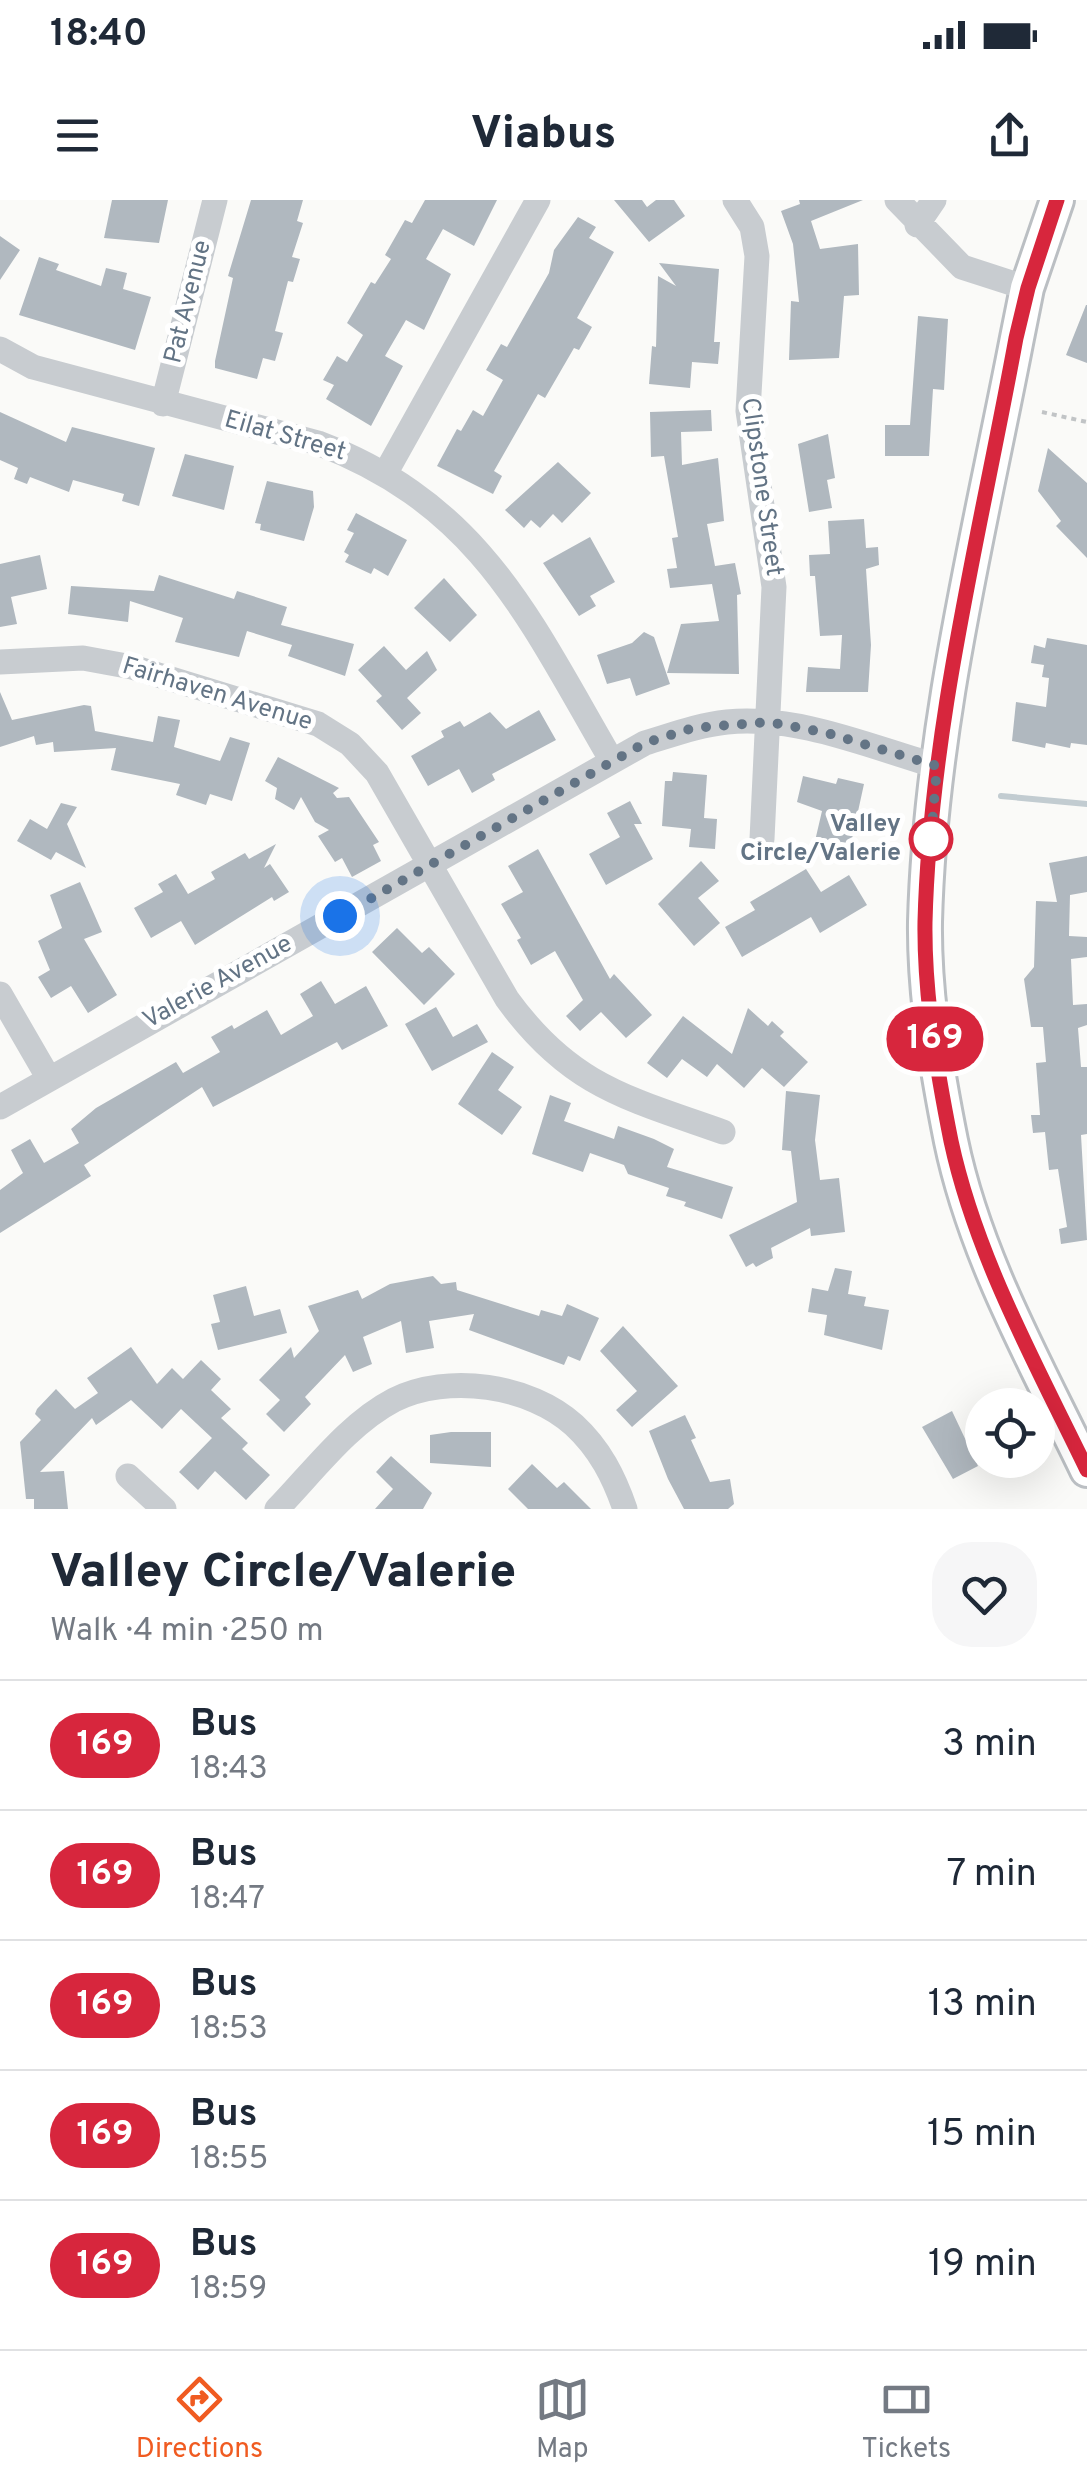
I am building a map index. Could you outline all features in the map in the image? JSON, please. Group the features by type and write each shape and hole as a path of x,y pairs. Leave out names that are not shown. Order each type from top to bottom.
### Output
{"main road":[{"path":"1057,200 1028,288 937,766 925,925 930,1008 952,1143 1004,1297 1087,1470"}],"street":[{"name":"Pat Avenue","path":"162,404 214,200"},
{"path":"385,474 538,200"},
{"name":"Clipstone Street","path":"736,200 752,227 756,256 747,400 774,586 762,839"},
{"path":"898,200 917,225 962,267 1028,288"},
{"path":"917,225 934,200"},
{"name":"Eilat Street","path":"0,349 33,367 318,444 385,474 466,533 512,591 612,761"},
{"name":"Fairhaven Avenue","path":"0,662 83,658 132,667 318,724 350,744 377,773 507,999 531,1032 565,1065 608,1091 723,1132"},
{"name":"Valerie Avenue","path":"0,1107 645,743 693,728 769,722 827,733 937,766"},
{"path":"0,994 48,1077"},
{"path":"277,1509 362,1422 397,1399 458,1384 516,1393 573,1424 612,1470 625,1509"},
{"path":"128,1476 164,1509"}],"path":[{"path":"1042,412 1087,422"}],"building":[{"path":"112,200 168,200 159,243 104,238"},
{"path":"251,200 303,200 297,221 303,223 292,257 300,259 293,282 288,281 275,331 283,333 275,361 263,358 257,379 215,368 233,278 228,276"},
{"path":"425,200 497,200 474,246 443,229 426,259 451,274 424,330 406,320 385,356 403,366 371,426 326,399 334,385 323,380 337,356 347,362 363,335 347,323 371,282 375,284 391,259 385,255 405,220 412,223"},
{"path":"614,200 642,200 647,207 656,200 674,200 685,216 649,242"},
{"path":"799,200 863,200 811,221 820,249 858,244 859,295 844,296 839,358 789,360 791,301 799,302 793,244 781,211 800,204"},
{"path":"578,217 596,227 589,238 614,252 577,318 592,327 579,350 574,348 545,398 538,394 494,471 502,476 493,494 437,466 457,429 461,431 473,410 483,416 503,380 486,370 501,344 507,347 549,273 554,250"},
{"path":"0,236 20,250 0,280"},
{"path":"39,257 59,264 56,270 101,286 106,268 127,273 123,289 151,297 135,350 19,315"},
{"path":"659,263 719,269 714,342 720,342 718,364 692,362 690,388 649,384 652,346 656,347 658,276 676,286"},
{"path":"1087,305 1087,363 1066,355"},
{"path":"918,316 948,319 944,390 933,389 929,456 885,456 885,425 910,425"},
{"path":"711,410 712,431 681,432 682,465 718,458 724,521 707,524 715,566 735,563 741,594 737,595 739,674 667,673 681,624 719,621 712,584 670,588 667,569 677,568 672,538 678,537 664,456 651,457 650,412"},
{"path":"0,412 66,442 72,427 155,448 139,506 122,501 124,494 73,480 69,492 30,477 27,484 14,479 18,468 0,460"},
{"path":"828,434 835,478 827,480 832,508 809,512 798,444"},
{"path":"1048,448 1087,483 1087,558 1056,526 1061,521 1038,491"},
{"path":"185,454 234,466 224,510 172,496"},
{"path":"558,462 591,493 562,523 553,514 540,528 531,520 524,528 505,510"},
{"path":"267,481 313,491 314,507 304,541 260,530 261,524 255,523"},
{"path":"356,513 407,540 388,576 374,568 371,574 345,562 349,555 344,552 354,533 347,530"},
{"path":"864,519 866,548 878,547 879,565 866,569 871,645 868,692 806,692 808,667 840,669 842,635 820,636 815,576 810,576 809,555 830,554 828,521"},
{"path":"590,537 615,582 590,596 596,606 579,616 543,563"},
{"path":"40,555 47,589 11,597 17,624 0,627 0,564"},
{"path":"159,575 234,599 237,591 287,607 281,625 354,644 345,676 288,656 292,645 247,631 239,657 175,642 183,618 130,601 128,622 68,614 71,586 154,591"},
{"path":"444,578 477,615 450,642 414,608"},
{"path":"644,632 654,637 670,684 636,696 630,678 607,684 597,655 632,643"},
{"path":"1047,638 1087,645 1087,745 1071,743 1070,748 1046,743 1045,748 1012,741 1016,702 1046,707 1049,678 1042,677 1044,665 1031,663 1034,645 1045,648"},
{"path":"384,646 406,670 427,651 437,670 407,698 421,713 402,730 376,701 382,696 358,670"},
{"path":"0,692 12,720 84,705 91,706 95,731 153,742 158,716 180,720 174,747 220,761 230,737 250,743 232,801 210,794 206,805 176,795 180,784 111,770 116,748 54,752 53,742 36,745 34,736 0,747"},
{"path":"539,710 556,740 492,774 495,780 472,793 459,769 428,786 411,756 444,737 441,731 460,721 464,727 490,712 506,729"},
{"path":"278,757 339,788 333,793 337,798 349,797 379,842 373,845 381,861 352,877 342,858 335,862 318,836 329,830 315,822 301,797 294,810 275,799 277,788 265,781"},
{"path":"673,772 707,775 704,818 717,819 715,849 689,847 691,829 662,826 665,781 672,781"},
{"path":"803,776 836,784 838,778 864,784 850,848 815,841 822,811 797,802"},
{"path":"630,801 642,824 634,824 653,859 606,885 589,854 620,837 607,813"},
{"path":"61,803 77,807 67,824 86,868 56,852 51,860 17,841 30,819 47,829"},
{"path":"276,844 264,868 270,864 289,892 274,901 272,897 195,945 181,921 151,938 134,908 163,892 158,884 176,874 188,894 215,879 211,872 245,853 249,859"},
{"path":"538,849 610,979 614,974 652,1015 626,1038 601,1012 580,1031 566,1016 583,1000 555,951 531,965 517,940 521,938 501,904 523,892 508,866"},
{"path":"1087,856 1087,892 1070,895 1069,936 1087,937 1087,957 1071,959 1073,1005 1087,1004 1087,1025 1078,1028 1081,1067 1087,1067 1087,1134 1081,1135 1087,1240 1061,1244 1059,1229 1067,1227 1058,1169 1049,1170 1045,1132 1033,1133 1031,1115 1040,1115 1036,1063 1046,1062 1043,1027 1031,1027 1024,979 1034,967 1036,901 1057,902 1049,863"},
{"path":"701,861 719,881 698,898 720,923 694,946 658,904"},
{"path":"806,869 821,892 849,875 867,905 820,933 811,917 742,957 725,927 755,910 750,902"},
{"path":"80,882 102,932 84,939 117,995 88,1013 71,986 51,998 38,977 50,970 38,941 62,928 50,895"},
{"path":"397,928 422,953 429,947 455,974 424,1005 372,952"},
{"path":"321,981 335,1004 366,986 388,1026 342,1050 337,1042 213,1107 202,1087 84,1165 91,1176 0,1233 0,1190 23,1173 11,1150 30,1139 44,1163 79,1143 71,1129 96,1108 176,1062 183,1073 220,1052 211,1037 267,1010 281,1035 313,1016 300,994"},
{"path":"436,1007 453,1037 477,1024 488,1042 432,1071 405,1024"},
{"path":"748,1008 768,1026 772,1021 784,1032 780,1036 808,1062 784,1087 762,1068 744,1088 717,1064 707,1077 682,1059 667,1078 647,1063 683,1016 732,1054"},
{"path":"492,1052 514,1067 498,1090 522,1107 502,1135 458,1104"},
{"path":"786,1091 820,1095 815,1140 820,1180 839,1178 845,1232 811,1236 810,1228 771,1248 773,1258 756,1267 753,1263 746,1267 729,1235 797,1202 791,1151 782,1150"},
{"path":"550,1095 571,1103 564,1121 614,1139 618,1126 654,1139 674,1149 667,1167 733,1187 722,1219 684,1206 686,1202 666,1196 669,1188 628,1174 624,1165 590,1153 583,1172 532,1154"},
{"path":"835,1268 852,1271 848,1294 866,1297 864,1306 889,1310 882,1350 824,1335 827,1315 808,1312 812,1288 828,1291"},
{"path":"433,1276 441,1284 456,1282 457,1290 539,1316 541,1310 562,1316 567,1304 599,1318 580,1361 568,1356 564,1365 469,1330 474,1314 429,1321 434,1348 406,1353 401,1321 363,1337 372,1364 353,1372 345,1355 305,1397 311,1404 284,1432 266,1414 280,1400 259,1380 291,1347 294,1358 319,1331 308,1306 358,1290 362,1299 390,1284"},
{"path":"246,1286 254,1316 280,1309 287,1333 218,1350 211,1324 220,1322 213,1295"},
{"path":"623,1326 678,1386 632,1427 616,1410 637,1391 600,1351"},
{"path":"131,1347 157,1384 172,1368 183,1379 201,1360 221,1379 211,1390 231,1409 221,1418 248,1443 242,1449 270,1475 246,1500 215,1471 198,1490 179,1472 212,1438 181,1409 162,1429 131,1400 96,1425 92,1418 40,1472 64,1471 68,1509 34,1509 34,1499 26,1499 20,1442 41,1420 35,1414 37,1409 56,1389 75,1409 98,1393 87,1378"},
{"path":"952,1411 965,1438 965,1473 953,1479 922,1427"},
{"path":"685,1415 696,1438 691,1440 710,1482 730,1479 734,1504 728,1509 684,1509 668,1479 649,1431"},
{"path":"491,1432 491,1467 430,1463 430,1435"},
{"path":"391,1456 432,1493 423,1509 375,1509 393,1489 376,1472"},
{"path":"532,1464 557,1488 564,1482 591,1509 528,1509 508,1489"}],"waterway":[{"path":"1001,796 1087,804"}],"bus line":[{"name":"169","path":"1057,200 1016,338 942,736 925,925 930,1008 952,1143 1004,1297 1087,1470"}],"place":[{"name":"Valley Circle/Valerie","path":"931,839"}],"route":[{"path":"340,916 645,743 728,722 769,722 827,733 937,766 931,839"}]}
